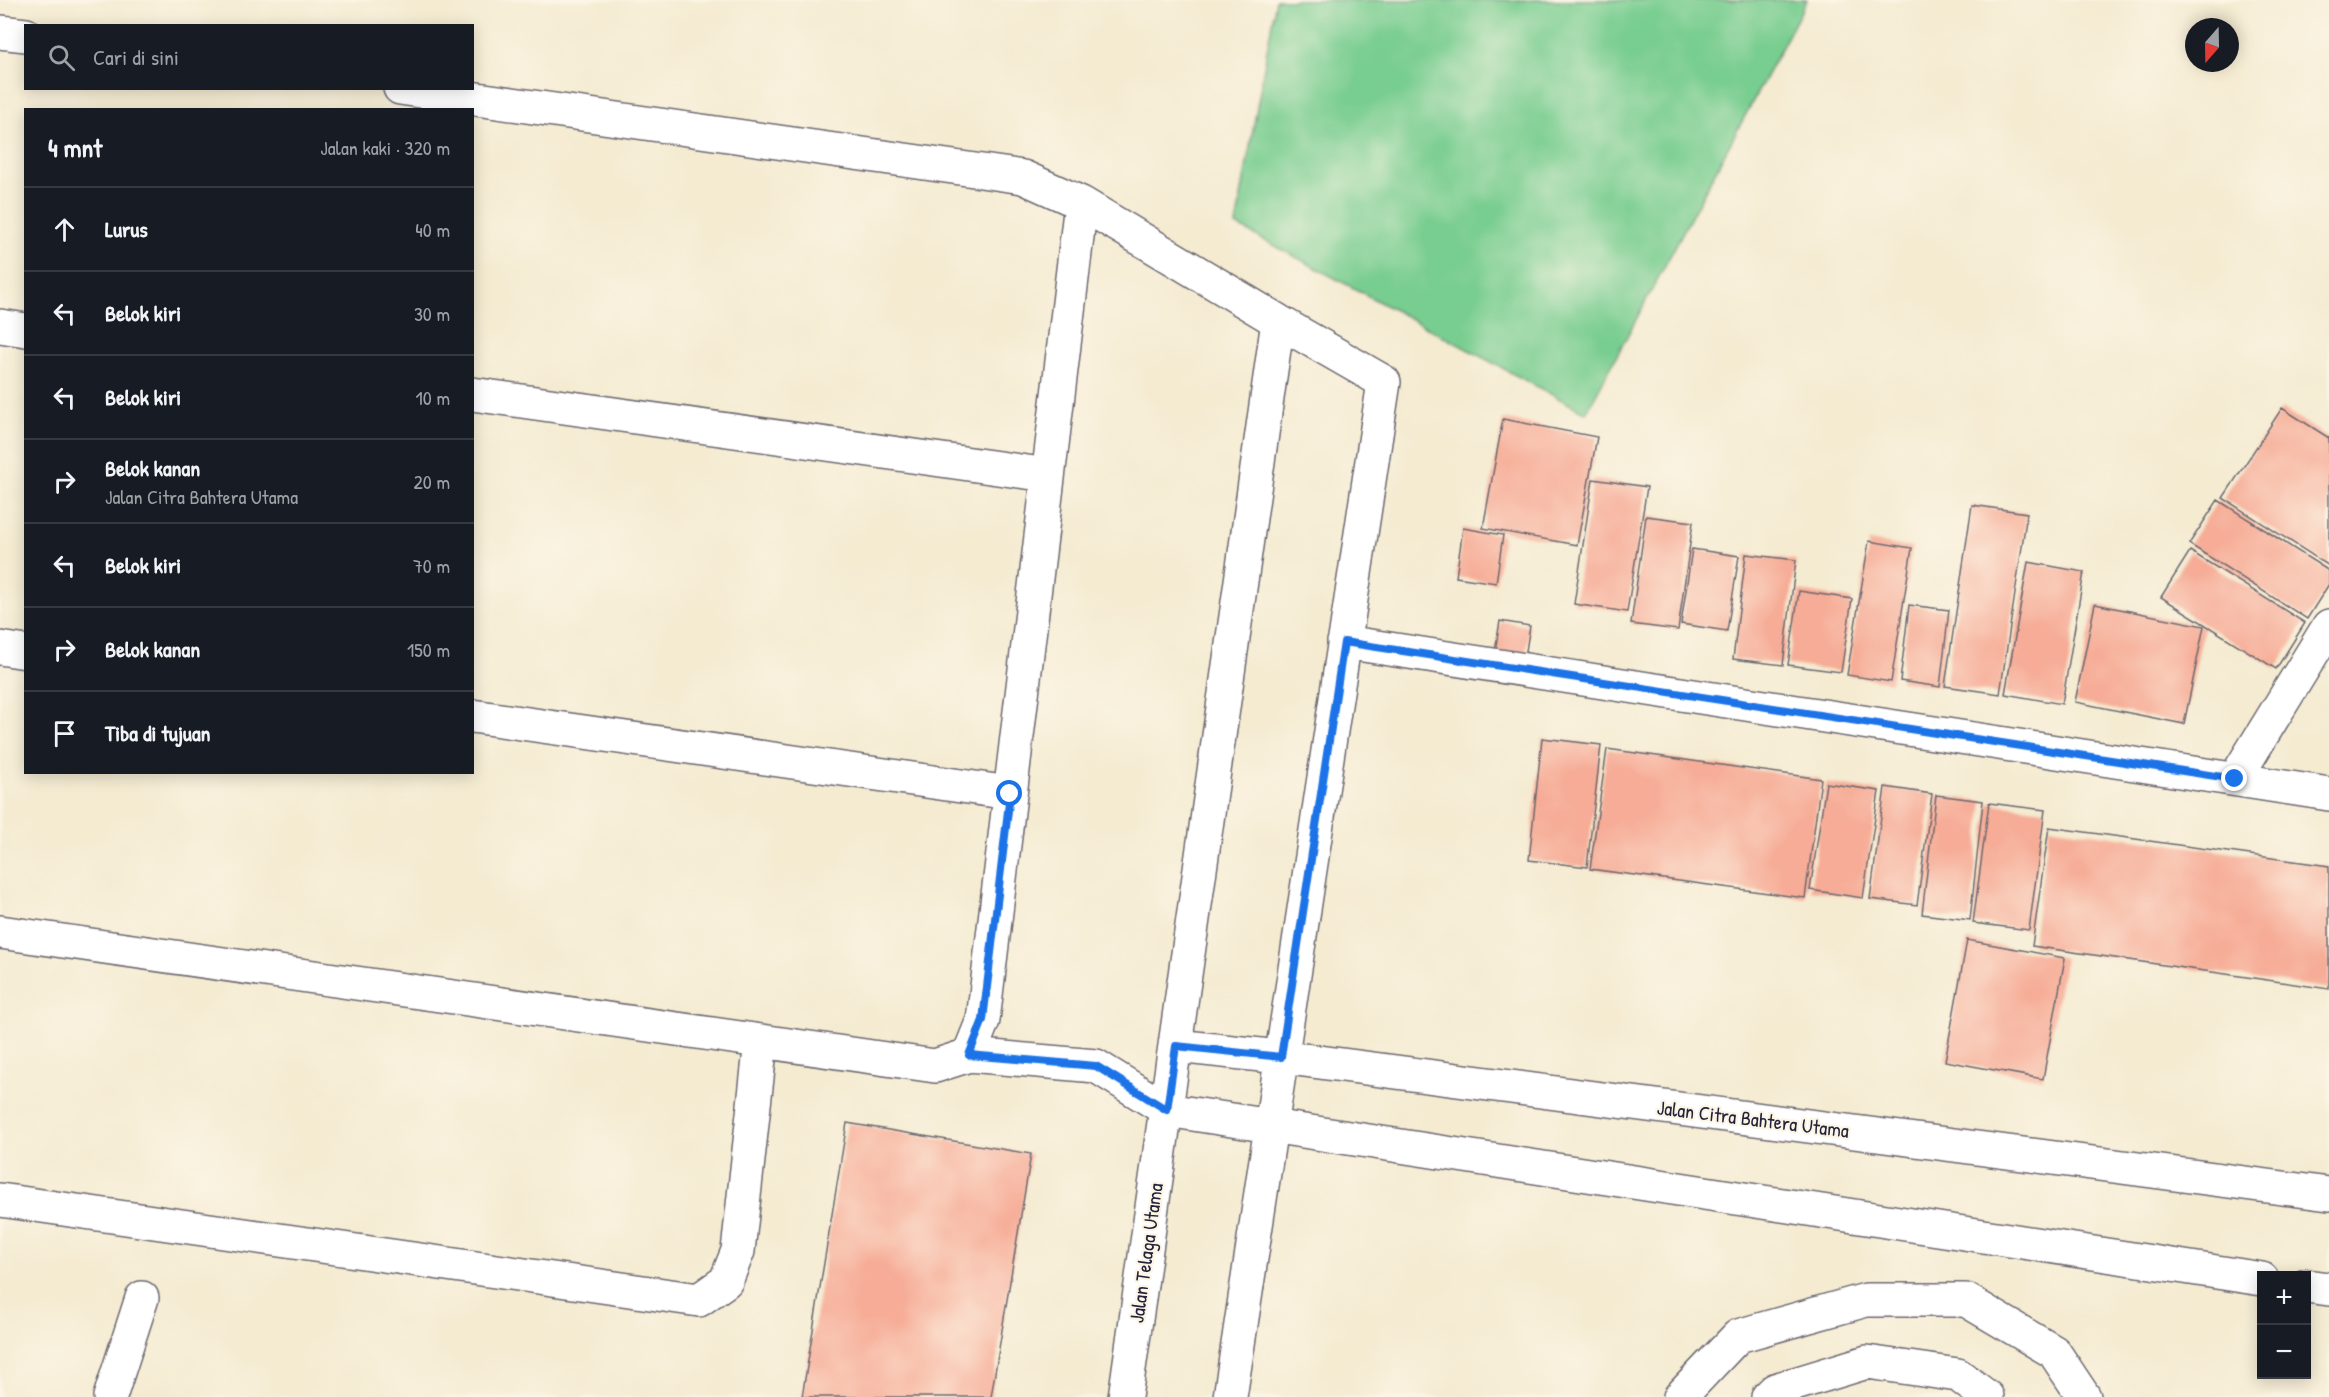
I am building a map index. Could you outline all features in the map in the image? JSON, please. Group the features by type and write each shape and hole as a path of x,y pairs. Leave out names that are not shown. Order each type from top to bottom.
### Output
{"street":[{"path":"0,32 24,35"},
{"path":"414,90 1023,177 1081,203 1384,382 1230,1397"},
{"path":"969,1055 983,1020 1081,203"},
{"name":"Jalan Telaga Utama","path":"1125,1397 1278,321"},
{"path":"0,326 24,330"},
{"path":"474,393 1048,476"},
{"path":"2235,779 2329,626"},
{"path":"1344,642 2329,794"},
{"path":"0,648 24,652"},
{"path":"474,716 1010,794"},
{"path":"0,932 935,1066 969,1055 1096,1066 1167,1110 2257,1278"},
{"path":"0,1200 699,1300 726,1281 738,1251 761,1041"},
{"name":"Jalan Citra Bahtera Utama","path":"1176,1046 1281,1057 2329,1194"},
{"path":"2311,1287 2329,1289"},
{"path":"110,1397 142,1298"},
{"path":"1680,1397 1738,1336 1866,1300 1966,1300 2054,1352 2084,1397"},
{"path":"1768,1397 1775,1390 1867,1362 1958,1375 1987,1397"}],"green space":[{"path":"1276,0 1807,0 1586,413 1236,225"}],"building":[{"path":"2282,408 2329,438 2329,566 2223,498"},
{"path":"1503,419 1597,437 1577,545 1483,528"},
{"path":"1593,479 1647,487 1627,612 1574,604"},
{"path":"2218,500 2329,571 2329,584 2307,619 2189,544"},
{"path":"1972,505 2027,513 2000,694 1945,686"},
{"path":"1646,516 1693,522 1678,630 1631,624"},
{"path":"1463,528 1503,535 1496,583 1456,577"},
{"path":"1869,541 1912,548 1891,682 1847,675"},
{"path":"1692,549 1739,556 1727,631 1681,624"},
{"path":"2190,551 2305,623 2276,669 2161,597"},
{"path":"1746,554 1796,560 1783,665 1733,659"},
{"path":"2028,562 2084,572 2062,704 2005,694"},
{"path":"1799,591 1852,599 1841,672 1788,665"},
{"path":"2095,604 2204,626 2184,724 2075,702"},
{"path":"1909,605 1949,610 1940,687 1900,681"},
{"path":"1500,621 1530,626 1525,657 1495,652"},
{"path":"1542,738 1601,745 1587,867 1529,860"},
{"path":"1607,749 1821,779 1805,898 1590,869"},
{"path":"1826,783 1879,791 1863,898 1810,890"},
{"path":"1885,787 1932,794 1917,905 1870,899"},
{"path":"1936,795 1983,801 1970,920 1922,914"},
{"path":"1989,803 2045,810 2029,930 1973,923"},
{"path":"2049,827 2329,866 2329,989 2032,946"},
{"path":"1967,940 2065,958 2043,1079 1945,1061"},
{"path":"847,1123 1031,1154 991,1397 802,1397"}],"route":[{"path":"1010,794 983,1020 969,1055 1096,1066 1167,1110 1176,1046 1281,1057 1344,642 2235,779"}]}
